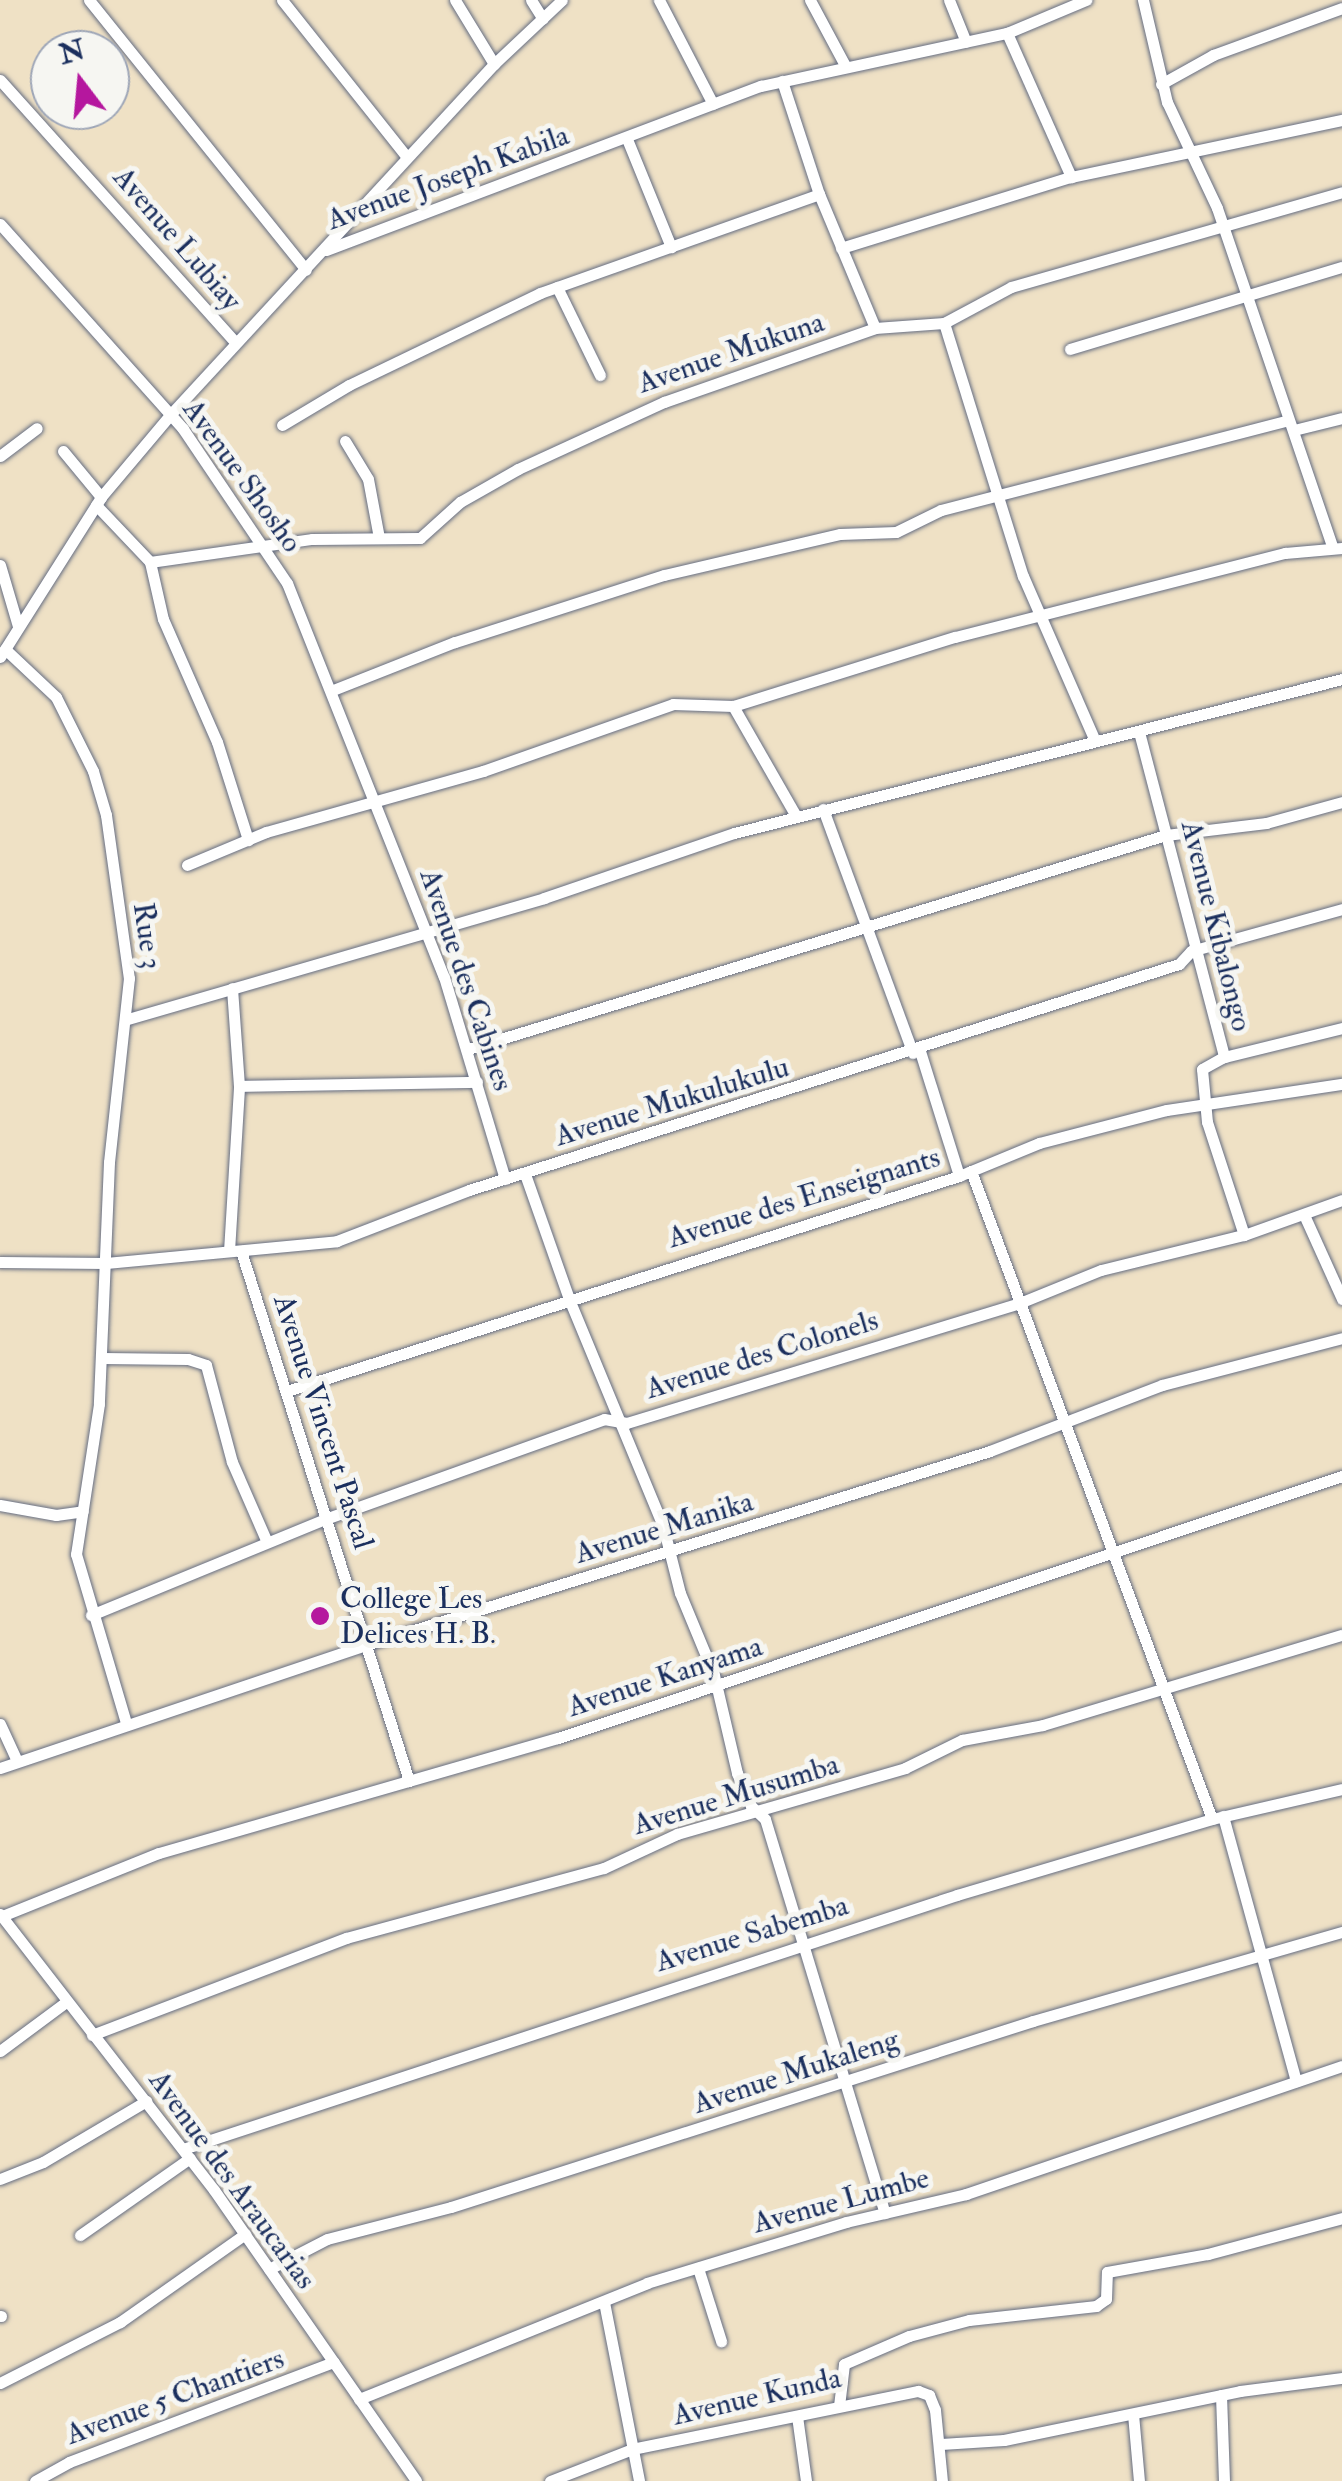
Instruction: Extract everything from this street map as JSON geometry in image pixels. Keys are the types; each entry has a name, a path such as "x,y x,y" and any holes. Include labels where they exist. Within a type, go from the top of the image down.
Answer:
{"street":[{"path":"89,0 306,270"},
{"path":"282,0 408,157"},
{"path":"456,0 494,64"},
{"path":"531,0 542,19"},
{"path":"322,252 494,64 562,0"},
{"path":"659,0 713,104"},
{"path":"810,0 846,67"},
{"path":"948,0 966,42"},
{"name":"Avenue Joseph Kabila","path":"3,653 98,501 235,342 322,252 782,80 1006,33 1086,0"},
{"path":"187,864 372,800 527,757 673,704 733,706 877,659 1337,547 1289,426 1223,226 1194,151 1161,84 1143,0"},
{"path":"1161,84 1214,55 1342,8"},
{"path":"1006,33 1071,177"},
{"name":"Avenue Lubiay","path":"0,80 235,342"},
{"path":"782,80 818,194 874,328"},
{"path":"841,248 1071,177 1342,120"},
{"path":"627,139 671,248"},
{"name":"Avenue Mukuna","path":"150,562 260,545 379,538 409,541 432,534 460,502 585,434 874,328 944,323 1011,287 1342,192"},
{"path":"282,425 419,350 557,286 818,194"},
{"name":"Avenue Shosho","path":"0,224 170,415 287,583 333,690 372,800"},
{"path":"1070,349 1342,267"},
{"path":"557,286 600,375"},
{"path":"944,323 1040,618 1095,741"},
{"path":"333,690 638,582 840,534 896,532 932,513 997,494 1289,426 1342,418"},
{"path":"0,456 36,428"},
{"path":"345,441 368,478 379,538"},
{"path":"63,452 150,562 163,619 217,742 248,840"},
{"path":"0,565 18,626"},
{"name":"Rue 3","path":"3,653 56,697 93,770 110,838 128,1020 110,1148 102,1358 76,1563 126,1724"},
{"path":"128,1020 796,816 1342,679"},
{"path":"733,706 796,816"},
{"name":"Avenue Kibalongo","path":"1138,732 1191,951 1224,1057 1202,1069 1205,1106 1244,1235"},
{"name":"Avenue des Cabines","path":"372,800 468,1048 505,1179"},
{"path":"468,1048 1166,835 1266,824 1342,802"},
{"path":"823,809 965,1174 1022,1302 1217,1818 1296,2080"},
{"name":"Avenue Mukulukulu","path":"0,1262 106,1263 337,1240 505,1179 1179,964 1191,951 1342,910"},
{"path":"232,988 239,1086 235,1251"},
{"path":"1224,1057 1342,1028"},
{"path":"239,1086 477,1082"},
{"name":"Avenue des Enseignants","path":"287,1390 965,1174 1039,1143 1205,1106 1342,1084"},
{"path":"525,1174 568,1299 670,1552 716,1682 737,1772 756,1810 765,1818 849,2083 885,2212"},
{"name":"Avenue des Colonels","path":"91,1615 328,1518 604,1419 620,1423 1022,1302 1101,1270 1244,1235 1342,1200"},
{"path":"1305,1216 1342,1299"},
{"name":"Avenue Vincent Pascal","path":"235,1251 287,1390 409,1781"},
{"name":"Avenue Manika","path":"0,1768 369,1644 670,1552 1066,1422 1177,1380 1342,1338"},
{"path":"102,1358 188,1359 206,1365 232,1462 266,1542"},
{"name":"Avenue Kanyama","path":"1,1915 159,1853 568,1735 716,1682 1116,1556 1342,1476"},
{"path":"0,1506 56,1515 83,1511"},
{"name":"Avenue Musumba","path":"92,2035 346,1938 604,1868 677,1834 905,1768 962,1740 1043,1724 1342,1635"},
{"path":"0,1724 17,1761"},
{"name":"Avenue Sabemba","path":"80,2235 187,2154 804,1946 1217,1818 1342,1789"},
{"name":"Avenue des Araucarias","path":"1,1915 187,2154 416,2481"},
{"name":"Avenue Mukaleng","path":"269,2269 327,2239 849,2083 1033,2021 1342,1932"},
{"path":"0,2050 66,2002"},
{"name":"Avenue Lumbe","path":"359,2399 698,2268 885,2212 966,2194 1342,2066"},
{"path":"0,2179 43,2162 146,2101"},
{"path":"838,2406 851,2357 969,2320 1096,2306 1106,2300 1107,2272 1208,2254 1342,2218"},
{"path":"0,2383 120,2322 245,2234"},
{"path":"698,2268 722,2342"},
{"path":"604,2302 639,2481"},
{"name":"Avenue 5 Chantiers","path":"36,2481 69,2462 334,2362"},
{"path":"942,2481 941,2444 989,2442 1221,2395 1342,2378"},
{"name":"Avenue Kunda","path":"550,2481 632,2449 924,2392 933,2402 941,2444"},
{"path":"1221,2395 1224,2481"},
{"path":"1133,2414 1138,2481"},
{"path":"797,2416 806,2481"}],"place":[{"name":"College Les Delices H. B.","path":"320,1616"}]}
